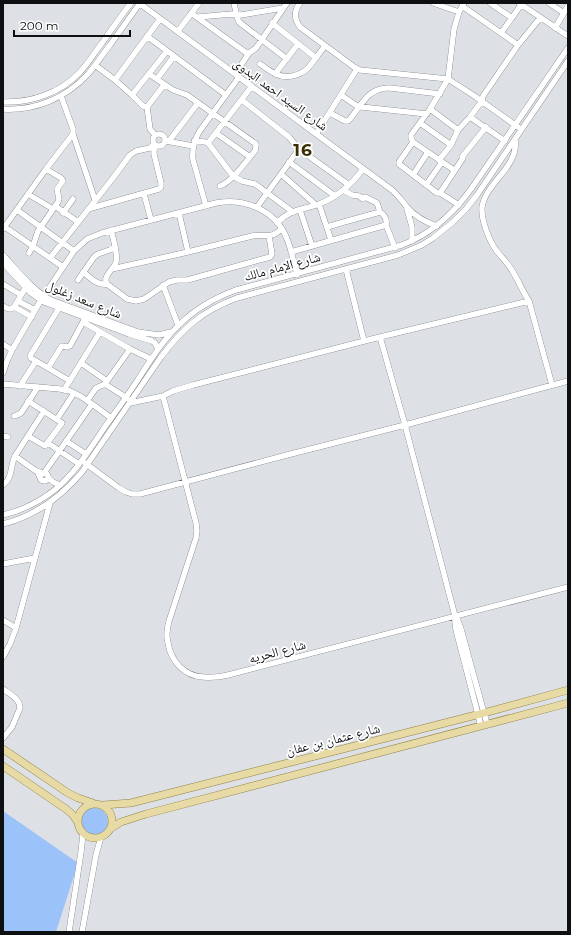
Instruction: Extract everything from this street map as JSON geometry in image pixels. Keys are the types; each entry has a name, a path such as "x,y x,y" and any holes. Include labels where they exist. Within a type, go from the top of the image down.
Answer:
{"main road":[{"name":"شارع عثمان بن عفان","path":"103,805 131,803 481,714 568,690"},
{"name":"شارع عثمان بن عفان","path":"110,829 121,822 146,814 568,703"},
{"path":"3,749 68,793 78,798 103,805 107,808 112,818 110,829 101,837 88,837 83,834 72,814 3,766"},
{"path":"77,821 80,811 88,804 94,803"}],"street":[{"path":"3,102 22,101 38,97 54,91 71,80 84,67 131,3"},
{"path":"3,109 19,109 48,102 61,96 80,82 95,65 140,3"},
{"name":"شارع السيد احمد البدوى","path":"140,3 392,190 417,217 437,226"},
{"path":"178,31 199,3"},
{"path":"234,3 239,22 287,59"},
{"path":"206,206 193,160 194,144 198,132 226,95 250,51 256,48 287,3"},
{"path":"300,3 295,15 300,26 350,65 357,69 448,80 482,101 522,130"},
{"path":"434,3 459,12"},
{"path":"490,3 512,18"},
{"path":"549,3 564,13"},
{"path":"454,170 413,142 411,140 411,136 448,80 454,29 463,4 518,45"},
{"path":"501,33 520,4 568,36"},
{"path":"555,28 568,6"},
{"path":"198,18 232,14 242,15 283,8"},
{"path":"191,13 248,54"},
{"path":"426,186 458,130 482,101 483,96 518,45 540,18"},
{"path":"115,80 160,19"},
{"path":"272,23 316,58"},
{"path":"147,36 226,95"},
{"path":"276,74 298,44"},
{"path":"260,64 276,74 289,76 299,74 308,68 325,46"},
{"name":"شارع الإمام مالك","path":"3,515 27,507 52,491 69,476 115,412 127,398 158,349 171,332 201,307 236,290 395,248 426,234 437,226 459,205 471,189 568,48"},
{"path":"132,95 167,51"},
{"path":"157,79 174,56"},
{"name":"شارع الإمام مالك","path":"3,524 42,508 71,485 87,465 174,341 188,326 211,310 228,302 299,281 398,255 427,242 443,231 460,216 472,202 568,61"},
{"path":"95,65 115,80 143,106 147,107"},
{"path":"316,134 357,69"},
{"path":"149,74 164,85 187,96 256,144 256,149 228,183 220,186"},
{"path":"155,135 150,129 147,107 164,85"},
{"path":"208,143 252,86"},
{"path":"330,113 347,122 371,93 382,89 390,88 440,94"},
{"path":"341,95 359,107 428,111 458,130"},
{"path":"61,96 95,200"},
{"path":"242,100 289,137 299,149 349,185"},
{"path":"50,258 130,154 155,145 162,145 198,104"},
{"path":"470,117 505,141"},
{"path":"420,124 450,145"},
{"path":"440,193 463,158 462,157 486,127"},
{"path":"216,133 250,157"},
{"path":"63,267 4,228 46,168 73,134"},
{"path":"155,135 162,135 167,141 194,144 204,142 208,143 233,176 242,181 255,184 293,212"},
{"path":"88,209 144,194 160,188 161,182 154,154 155,145 153,140 155,135"},
{"path":"514,140 515,150 512,158 486,196 482,207 482,213 487,233 493,246 510,266 529,301 552,385"},
{"path":"413,142 399,164 426,186 459,205"},
{"path":"257,208 299,149"},
{"path":"413,175 428,152"},
{"path":"289,162 335,196"},
{"path":"29,253 41,227 59,199 58,189 63,180 46,168"},
{"path":"277,223 282,218 293,212 318,204 335,196 349,185 363,169"},
{"path":"281,174 318,204 331,240"},
{"path":"343,190 363,199 366,197 377,203 380,212 384,215 386,225 395,248"},
{"path":"28,194 78,222"},
{"path":"144,194 150,220"},
{"path":"63,213 73,200"},
{"path":"3,373 12,350 35,310 74,251 87,240 102,232 216,203 231,201 245,203 268,214 282,229 288,240 299,281"},
{"name":"شارع السيد احمد البدوى","path":"407,207 411,220 412,241"},
{"path":"17,210 74,251"},
{"path":"300,210 312,246"},
{"path":"327,227 380,212"},
{"path":"178,213 188,252"},
{"path":"291,252 386,225"},
{"path":"112,269 252,236 274,235 282,229"},
{"path":"107,284 105,278 116,262 111,230"},
{"path":"83,272 97,283 107,284 127,298 136,301 144,299 163,285 172,281 191,279 270,257 272,254 269,236"},
{"path":"78,280 96,255 115,248"},
{"name":"شارع سعد زغلول","path":"3,255 48,304 84,320 152,341 158,349"},
{"name":"شارع سعد زغلول","path":"3,263 26,287 43,298 138,332 159,335 171,332"},
{"path":"346,269 364,340"},
{"path":"163,285 178,325"},
{"path":"4,287 35,310"},
{"path":"14,308 26,287"},
{"path":"130,403 163,396 193,385 364,340 529,301"},
{"path":"3,306 11,310 14,308 32,317"},
{"path":"59,308 30,354 30,357 70,381"},
{"path":"48,368 61,347 70,346 84,320 100,332 151,360"},
{"path":"64,390 100,332"},
{"path":"380,336 455,616 461,629 484,725"},
{"path":"3,344 12,350"},
{"path":"44,476 89,403 96,388 106,383 130,349"},
{"path":"20,386 36,361"},
{"path":"81,363 127,398"},
{"path":"48,444 87,465 126,492 140,494 568,381"},
{"path":"3,384 64,390 74,393 111,418"},
{"path":"14,416 21,413 38,387"},
{"path":"57,419 74,393"},
{"name":"شارع الحريه","path":"163,396 196,523 196,538 169,621 167,632 167,642 170,652 181,668 189,673 202,677 228,675 568,587"},
{"path":"28,401 62,423 46,446 28,436"},
{"path":"3,485 9,480 15,456 44,411"},
{"path":"115,412 116,415 120,417 122,416"},
{"path":"104,429 109,429 110,432"},
{"path":"66,441 86,454"},
{"path":"15,456 36,471 60,485"},
{"path":"44,476 52,491"},
{"path":"3,657 16,628 50,502"},
{"path":"3,564 36,558"},
{"path":"3,620 16,628"},
{"path":"3,689 17,700 20,705 12,728 3,738"},
{"path":"69,932 83,834"},
{"path":"82,932 96,855 101,837"}],"shaded area":[{"path":"94,808 104,812 108,822 104,832 94,836 84,832 80,822 84,812"},
{"path":"3,811 78,863 56,932 3,932"}],"district":[{"name":"16","path":"303,150"}]}
